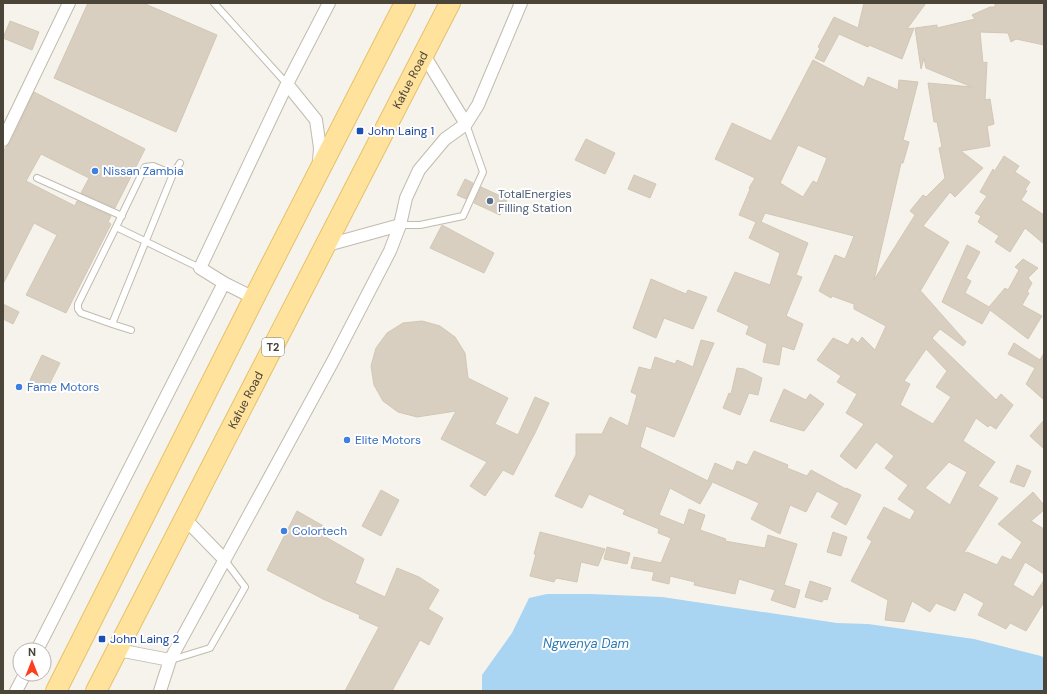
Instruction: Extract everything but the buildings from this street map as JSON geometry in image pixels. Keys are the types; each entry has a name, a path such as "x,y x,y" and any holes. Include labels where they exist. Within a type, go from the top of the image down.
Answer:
{"main road":[{"path":"56,691 254,298 405,3"},
{"name":"Kafue Road","path":"96,691 450,3"}],"street":[{"path":"3,140 8,121 69,3"},
{"path":"254,298 224,284 200,268 287,84 329,3"},
{"path":"160,691 170,660 333,361 390,251 400,225 406,198 419,170 445,139 466,124 478,105 522,3"},
{"path":"424,55 466,124"},
{"path":"287,84 316,120 320,148 319,173"},
{"path":"324,246 400,225"},
{"path":"41,642 224,284"},
{"path":"185,519 224,559"},
{"path":"118,650 170,660"},
{"path":"16,691 21,682"}],"lane":[{"path":"214,3 287,84"},
{"path":"400,225 420,225 464,216 483,172 466,124"},
{"path":"112,324 173,174 180,163"},
{"path":"131,330 81,313 78,309 78,304 145,167 153,166 173,174"},
{"path":"38,178 122,216"},
{"path":"116,227 200,268"},
{"path":"170,660 210,648 245,588 224,559"}],"water":[{"name":"Ngwenya Dam","path":"547,594 662,597 837,623 868,624 974,639 1044,658 1044,691 482,691 482,675 512,633 529,598"}],"place":[{"name":"John Laing 1","path":"360,131"},
{"name":"Nissan Zambia","path":"95,171"},
{"name":"TotalEnergies Filling Station","path":"490,201"},
{"name":"Fame Motors","path":"19,387"},
{"name":"Elite Motors","path":"347,440"},
{"name":"Colortech","path":"284,531"},
{"name":"John Laing 2","path":"102,639"}]}
